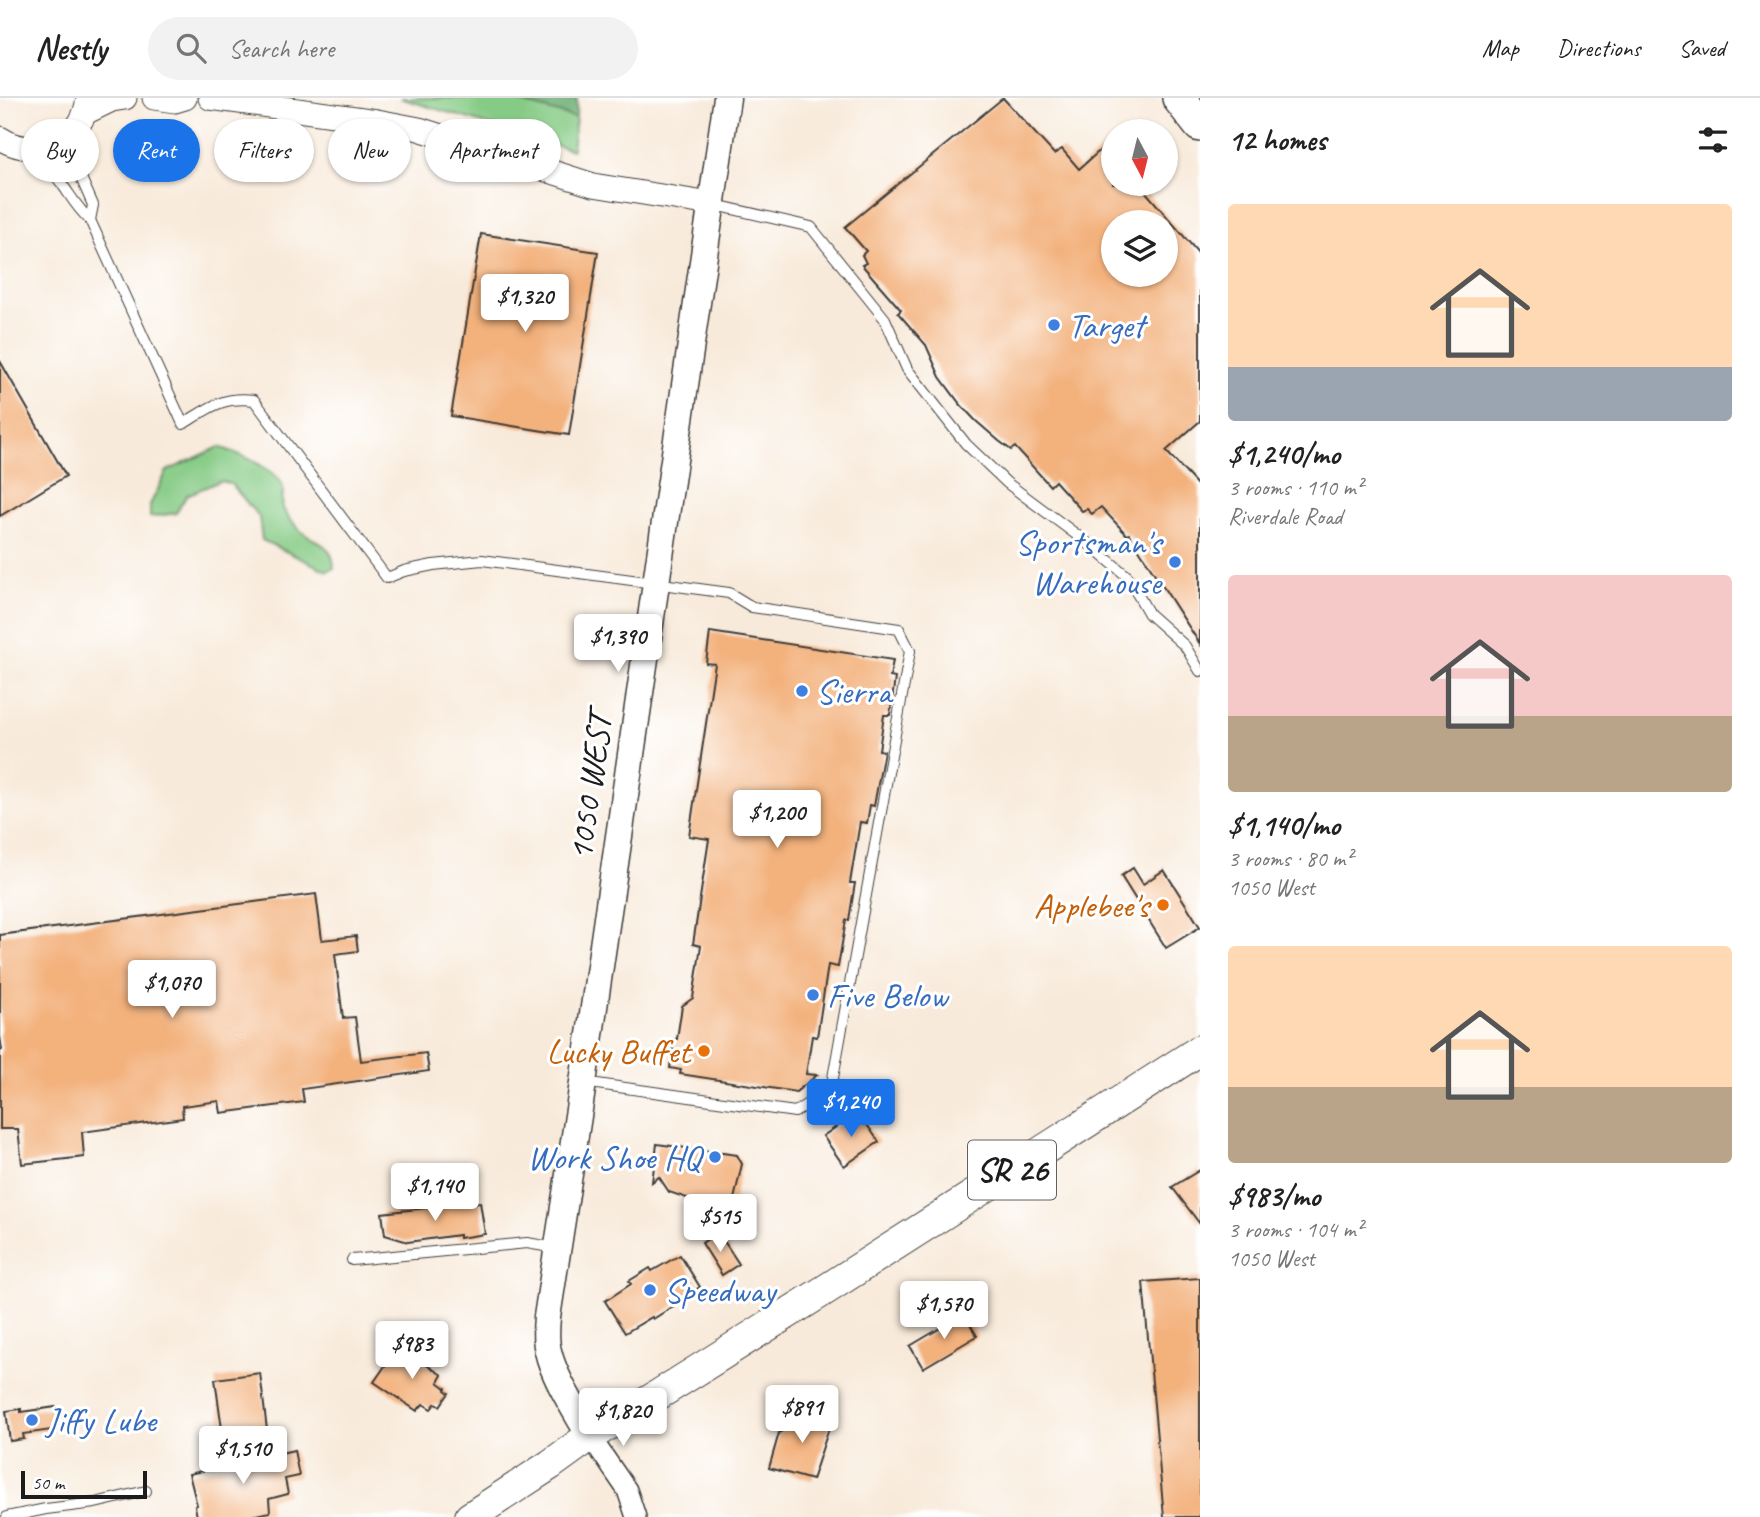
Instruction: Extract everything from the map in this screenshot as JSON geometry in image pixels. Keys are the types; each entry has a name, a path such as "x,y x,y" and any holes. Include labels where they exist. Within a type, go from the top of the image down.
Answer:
{"highway":[{"path":"1180,98 1200,125"}],"main road":[{"name":"1050 WEST","path":"590,1436 552,1364 546,1334 547,1317 727,98"},
{"name":"SR 26","path":"470,1517 590,1436 825,1290 1200,1049"}],"street":[{"path":"83,113 112,100 125,98"},
{"path":"154,98 185,98"},
{"path":"209,98 377,121 419,130 593,185 711,204"},
{"path":"0,138 21,147"},
{"path":"590,1436 626,1490 636,1517"}],"lane":[{"path":"83,113 82,180 93,205 90,220"},
{"path":"61,182 77,207 90,220 183,424 224,401 254,400 387,578 404,571 433,565 482,560 729,593 752,607 899,629 910,651 831,1089 795,1112 583,1082"},
{"path":"711,204 811,227 885,319 907,369 966,444 1007,483 1127,576 1149,614 1185,646 1200,671"},
{"path":"352,1260 527,1243 557,1248"},
{"path":"7,1517 95,1503 146,1491"}],"green space":[{"path":"400,98 506,98 576,118 572,150 561,147 561,119 469,119"},
{"path":"506,98 577,98 576,118"},
{"path":"219,447 257,463 277,477 282,485 285,513 301,531 325,546 333,559 334,568 327,571 262,540 259,517 231,484 220,481 187,495 176,513 150,517 150,505 167,471"}],"building":[{"name":"Target","path":"1003,98 1054,154 1062,149 1079,169 1101,149 1101,196 1149,196 1161,210 1101,210 1101,287 1178,287 1178,229 1200,255 1200,421 1166,451 1200,488 1200,644 1129,534 1127,535 1101,507 1092,514 1087,509 1082,511 1055,481 1050,486 1015,447 1011,450 999,441 960,404 940,377 926,345 898,313 901,310 862,265 866,263 862,255 866,251 845,227"},
{"path":"481,234 598,252 569,435 451,416"},
{"path":"0,361 66,476 0,516"},
{"path":"710,632 893,660 890,677 895,678 890,715 884,715 879,750 884,751 874,806 870,805 867,823 860,822 850,883 855,883 849,920 846,920 838,967 828,965 817,1037 812,1036 806,1074 817,1075 796,1092 680,1074 681,1070 670,1068 682,1006 693,998 701,946 693,944 709,839 689,836 715,664 706,663"},
{"name":"Applebee's","path":"1133,868 1143,884 1164,870 1200,927 1166,948 1121,876"},
{"path":"316,894 322,940 356,936 358,951 335,954 343,1018 355,1017 361,1061 426,1053 429,1071 302,1089 304,1102 221,1113 219,1101 182,1106 183,1118 82,1132 84,1157 22,1164 18,1129 0,1129 0,935"},
{"path":"858,1112 879,1142 844,1166 823,1136"},
{"path":"657,1144 737,1155 742,1164 731,1213 669,1192 659,1177 652,1182"},
{"path":"1200,1170 1200,1224 1172,1187"},
{"path":"480,1202 485,1234 408,1242 385,1235 382,1213"},
{"path":"718,1232 739,1264 722,1275 702,1243"},
{"path":"680,1255 700,1287 653,1319 652,1317 625,1333 605,1301 650,1268 652,1271"},
{"path":"1200,1278 1200,1517 1164,1517 1143,1282"},
{"path":"964,1314 977,1336 923,1368 910,1346"},
{"path":"398,1347 442,1375 438,1382 449,1393 440,1406 435,1404 431,1409 423,1404 417,1411 374,1382"},
{"path":"260,1373 267,1430 223,1436 215,1379"},
{"name":"Jiffy Lube","path":"56,1407 59,1429 23,1434 24,1439 10,1441 6,1411 21,1409 21,1412"},
{"path":"822,1408 835,1410 812,1480 769,1468 779,1433"},
{"path":"294,1450 299,1476 285,1479 288,1494 269,1499 270,1512 247,1517 197,1517 197,1505 189,1474"}],"place":[{"name":"Target","path":"1054,325"},
{"name":"Sportsman's Warehouse","path":"1175,562"},
{"name":"Sierra","path":"802,691"},
{"name":"Applebee's","path":"1163,905"},
{"name":"Five Below","path":"813,995"},
{"name":"Lucky Buffet","path":"704,1051"},
{"name":"Work Shoe HQ","path":"715,1157"},
{"name":"Speedway","path":"650,1290"},
{"name":"Jiffy Lube","path":"32,1420"}]}
